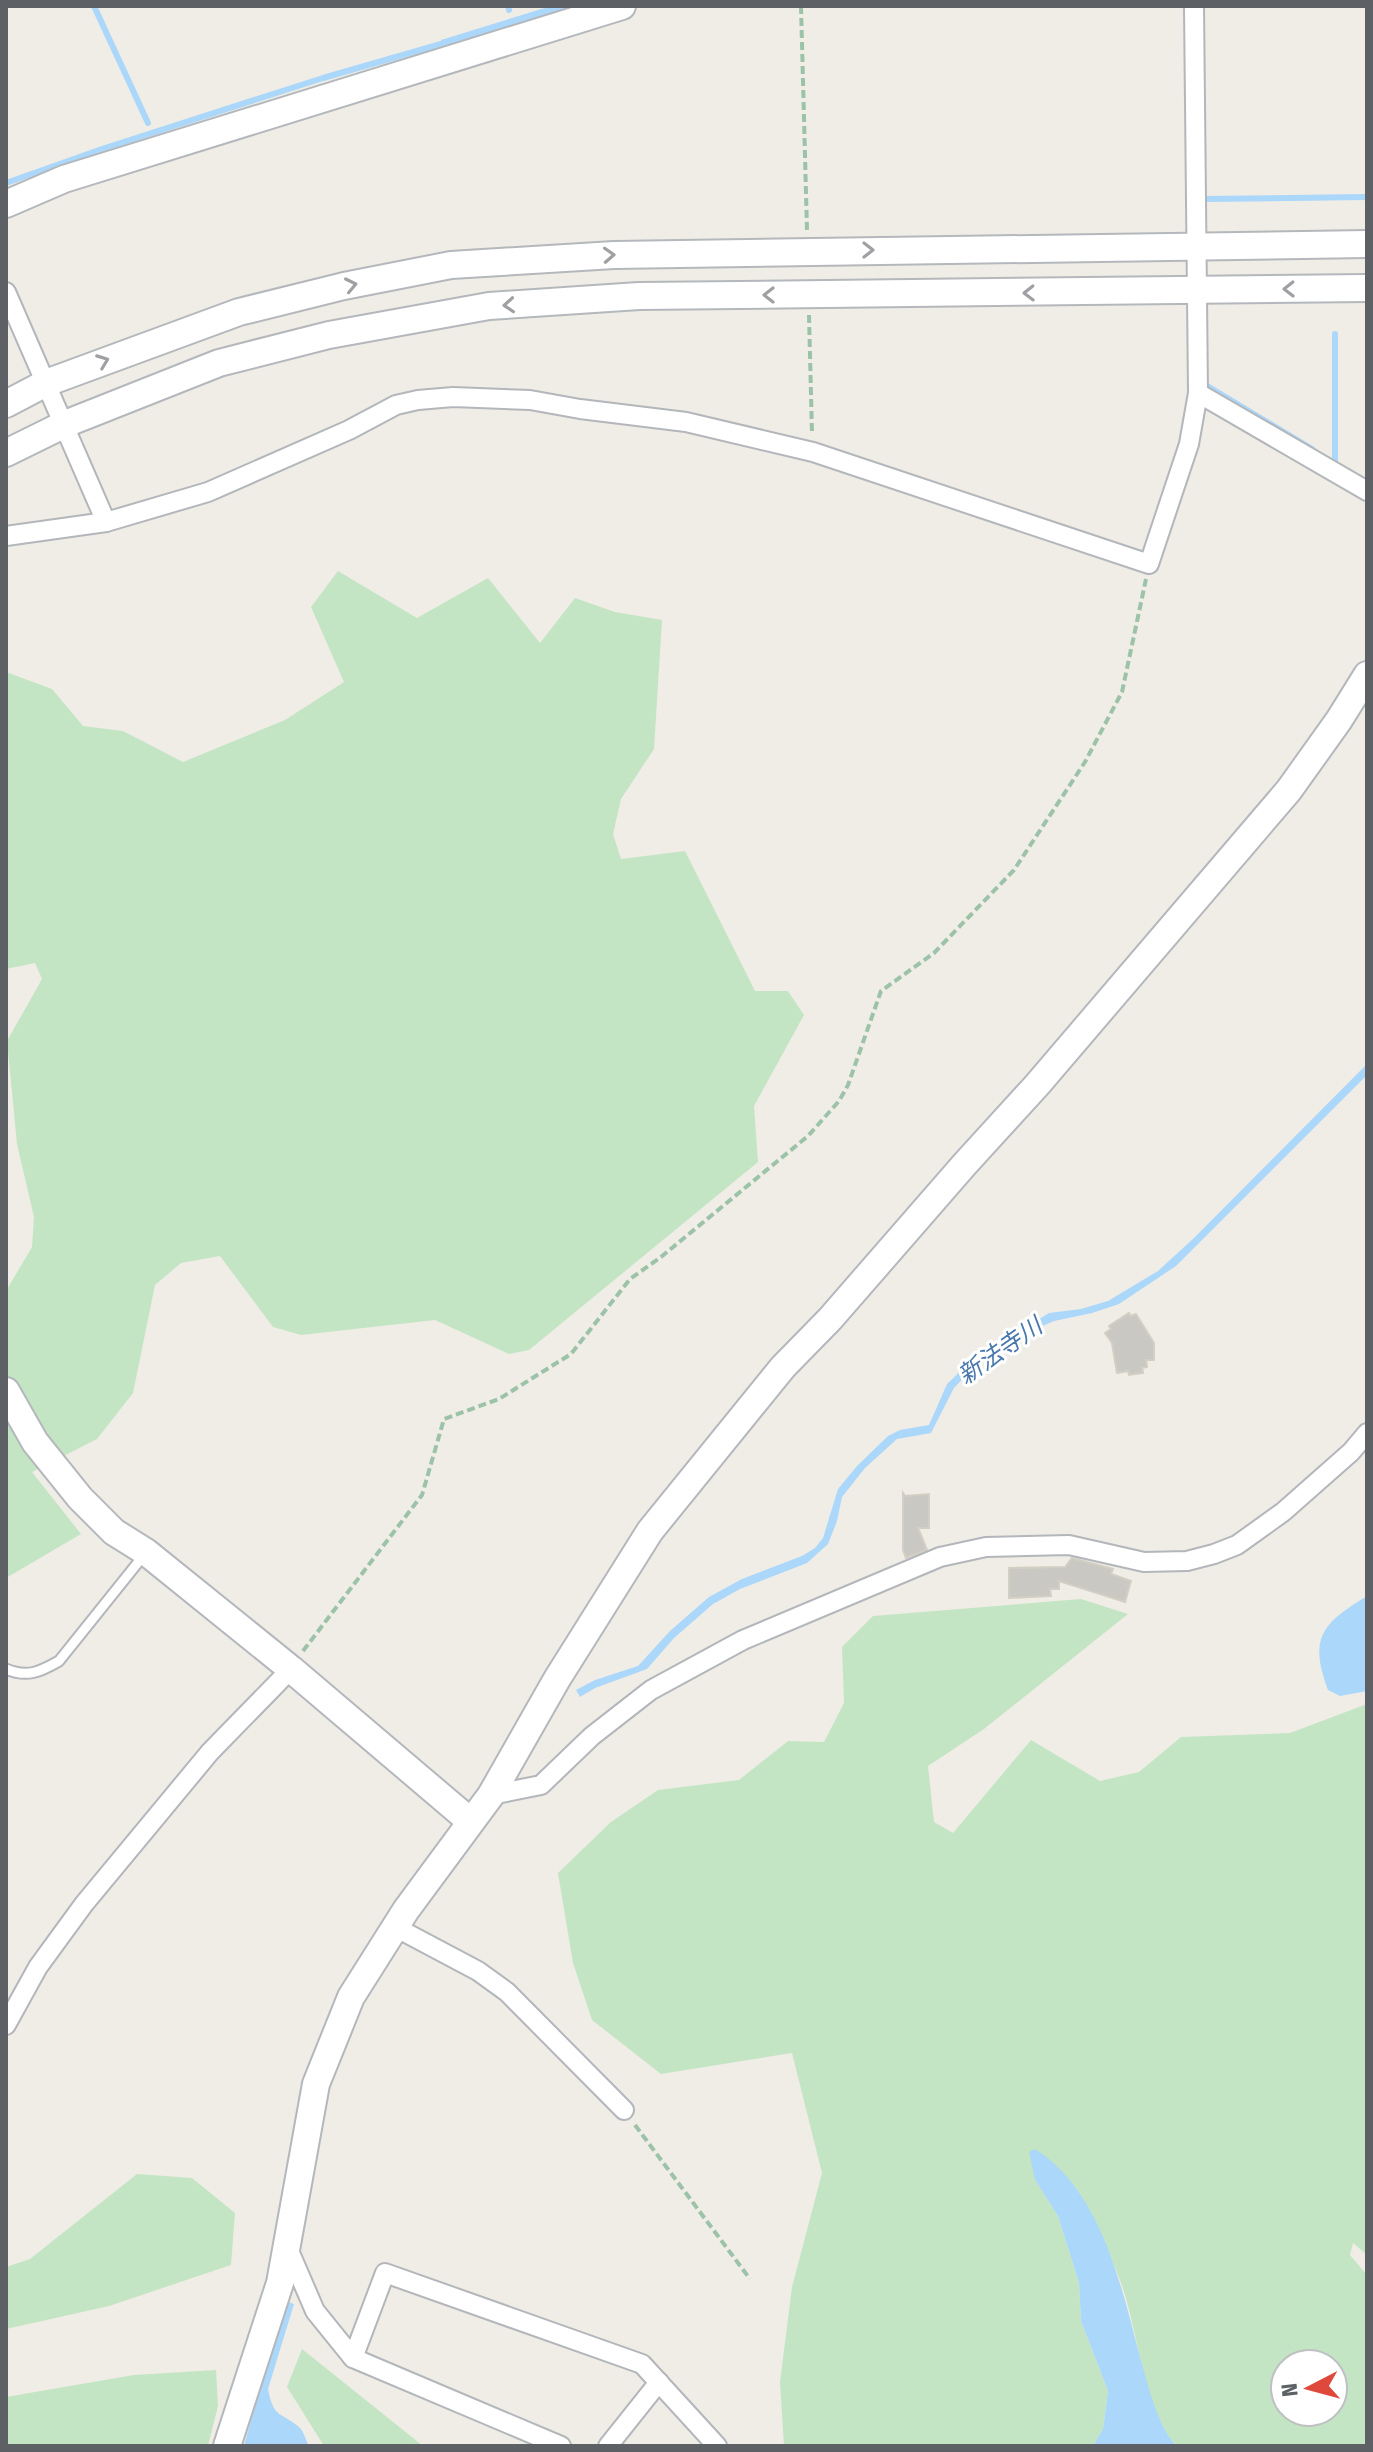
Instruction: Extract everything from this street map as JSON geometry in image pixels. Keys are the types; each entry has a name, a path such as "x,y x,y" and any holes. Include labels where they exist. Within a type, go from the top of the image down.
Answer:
{"street":[{"path":"6,204 64,179 622,6"},
{"path":"6,536 106,522 208,492 349,430 396,405 453,397 530,400 686,422 813,452 1149,564 1189,444 1198,393 1194,6"},
{"path":"6,404 46,383 239,312 344,286 451,265 629,254 1367,244"},
{"path":"6,453 65,424 219,363 329,335 489,306 639,296 1367,288"},
{"path":"6,292 106,522"},
{"path":"1198,393 1367,491"},
{"path":"227,2446 280,2283 316,2084 351,1997 395,1927 491,1795 557,1679 650,1531 783,1367 830,1319 1037,1085 1289,790 1367,675"},
{"path":"6,1391 35,1442 80,1498 114,1532 146,1552 291,1669 470,1821"},
{"path":"491,1795 541,1785 592,1736 651,1690 743,1640 940,1557 986,1547 1069,1545 1144,1562 1187,1561 1237,1545 1283,1512 1351,1452 1367,1433"},
{"path":"6,2025 38,1967 84,1904 210,1752 291,1669"},
{"path":"395,1927 478,1971 507,1992 624,2110"},
{"path":"287,2246 315,2311 353,2358 561,2446"},
{"path":"353,2358 385,2273 642,2364 717,2446"},
{"path":"608,2446 659,2382"}],"lane":[{"path":"6,1669 20,1675 43,1670 59,1661 146,1552"}],"path":[{"path":"291,1669 323,1622 422,1495 444,1419 499,1399 571,1354 630,1279 808,1136 839,1101 848,1085 881,991 934,953 1014,870 1085,762 1122,692 1149,564"},
{"path":"624,2110 750,2279"}],"green space":[{"path":"338,571 417,618 488,578 540,643 575,598 615,612 662,620 654,749 621,799 613,834 621,859 685,851 755,991 788,991 804,1015 754,1106 758,1162 529,1350 509,1354 435,1320 301,1335 273,1327 220,1256 181,1263 155,1285 133,1393 97,1439 32,1472 81,1534 6,1578 6,1291 32,1247 34,1217 17,1144 7,1041 42,979 35,963 6,969 6,672 52,689 83,726 123,731 183,762 285,720 344,682 311,607"},
{"path":"1081,1599 1128,1614 984,1729 928,1766 934,1822 953,1833 1031,1740 1100,1781 1139,1772 1181,1737 1290,1733 1367,1704 1367,2255 1353,2243 1350,2255 1367,2275 1367,2446 1176,2446 1156,2412 1125,2295 1090,2214 1076,2188 1035,2180 1058,2216 1079,2283 1081,2321 1108,2391 1103,2429 1093,2446 784,2446 780,2382 792,2287 822,2173 792,2053 661,2074 592,2020 573,1963 558,1873 611,1822 658,1790 739,1780 788,1741 824,1742 844,1703 842,1647 873,1616"},
{"path":"137,2174 192,2178 235,2213 231,2265 109,2306 6,2329 6,2267 30,2259"},
{"path":"302,2349 423,2446 324,2446 287,2387"},
{"path":"216,2370 218,2406 208,2446 6,2446 6,2397 134,2375"}],"water":[{"path":"551,6 582,6 444,48 441,40"},
{"name":"新法寺川","path":"1367,1064 1367,1075 1176,1266 1119,1304 1054,1321 972,1369 954,1388 931,1433 897,1439 865,1468 842,1497 828,1544 807,1563 740,1589 713,1604 674,1638 647,1669 595,1688 580,1697 576,1690 595,1680 638,1666 670,1631 709,1597 742,1579 815,1548 823,1538 838,1489 857,1466 888,1436 900,1430 929,1425 947,1384 972,1360 1049,1313 1081,1309 1108,1301 1158,1271"},
{"path":"1367,1596 1367,1691 1340,1696 1328,1690 1319,1657 1320,1644 1330,1624"},
{"path":"1035,2149 1058,2167 1093,2216 1117,2273 1154,2405 1176,2446 1093,2446 1103,2429 1108,2391 1081,2321 1079,2283 1058,2216 1035,2180 1029,2152"},
{"path":"283,2300 294,2304 268,2389 273,2406 279,2414 300,2428 309,2446 244,2446"}],"building":[{"path":"1129,1313 1131,1316 1136,1314 1154,1343 1154,1360 1146,1360 1147,1367 1142,1368 1143,1373 1129,1375 1128,1371 1117,1373 1112,1343 1105,1333 1111,1329 1109,1326"},
{"path":"903,1493 905,1496 929,1494 929,1528 918,1528 927,1550 906,1558 903,1550"},
{"path":"1072,1558 1113,1569 1111,1574 1131,1581 1125,1602 1059,1581 1059,1589 1050,1589 1051,1596 1009,1598 1009,1568 1065,1567"}],"waterway":[{"path":"94,6 148,123"},
{"path":"508,6 509,10"},
{"path":"6,183 323,78 448,42"},
{"path":"1205,199 1367,197"},
{"path":"1335,334 1335,463"},
{"path":"1209,387 1312,449"}]}
